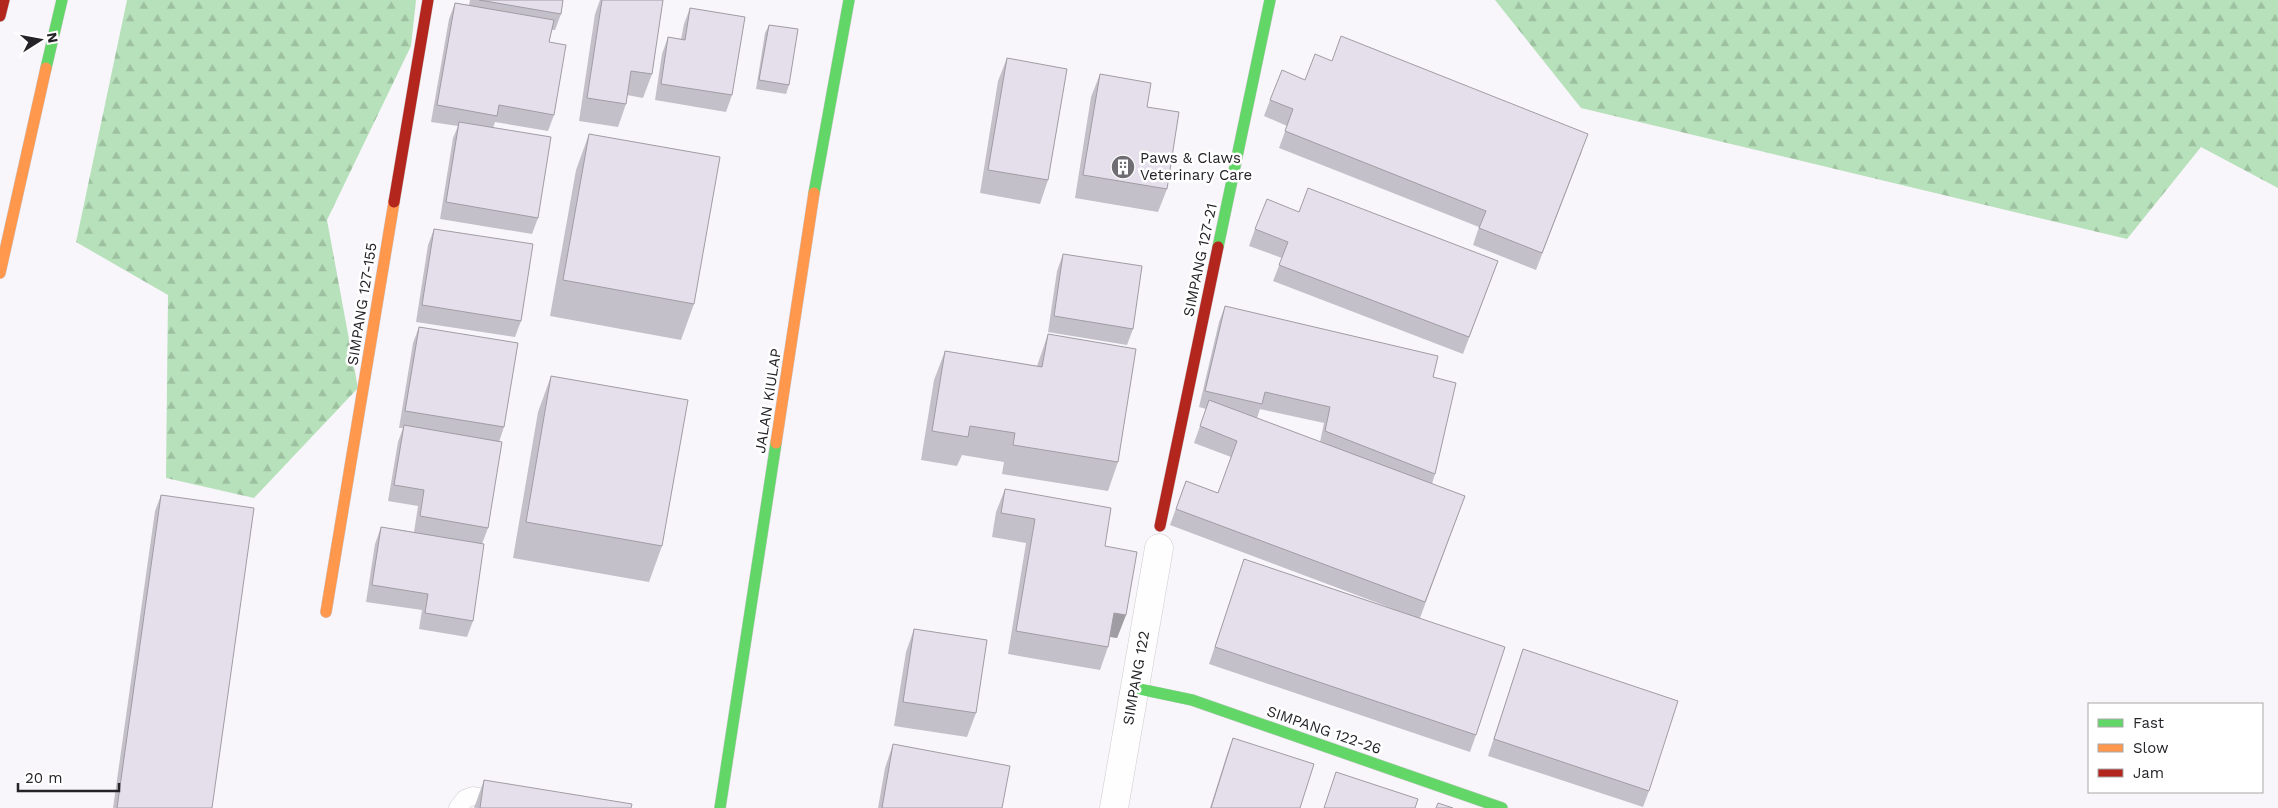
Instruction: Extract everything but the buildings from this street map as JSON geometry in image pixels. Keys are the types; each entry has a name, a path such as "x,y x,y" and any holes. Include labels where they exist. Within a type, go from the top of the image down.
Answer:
{"main road":[{"path":"0,16 4,0"},
{"path":"0,273 62,0"},
{"name":"SIMPANG 127-155","path":"326,612 428,0"},
{"name":"JALAN KIULAP","path":"720,808 814,191 849,0"},
{"name":"SIMPANG 127-21","path":"1160,537 1270,0"},
{"path":"47,65 72,8"},
{"name":"SIMPANG 122-26","path":"1135,688 1192,700 1502,808"}],"street":[{"name":"SIMPANG 122","path":"1114,808 1160,537"}],"lane":[{"path":"458,808 465,799 473,796 544,808"}],"green space":[{"path":"127,0 416,0 411,46 327,220 358,388 254,498 166,478 168,295 76,242"},
{"path":"1495,0 2278,0 2278,188 2201,147 2127,239 1581,108"}],"traffic: fast":[{"path":"46,68 62,0"},
{"path":"814,193 849,0"},
{"path":"1218,247 1270,0"},
{"path":"720,808 776,443"},
{"path":"1135,688 1192,700 1502,808"}],"traffic: slow":[{"path":"0,273 46,68"},
{"path":"776,443 814,193"},
{"path":"326,612 394,202"}],"traffic: jam":[{"path":"0,16 4,0"},
{"path":"394,202 428,0"},
{"path":"1160,526 1218,247"}],"place":[{"name":"Paws & Claws Veterinary Care","path":"1123,167"}]}
